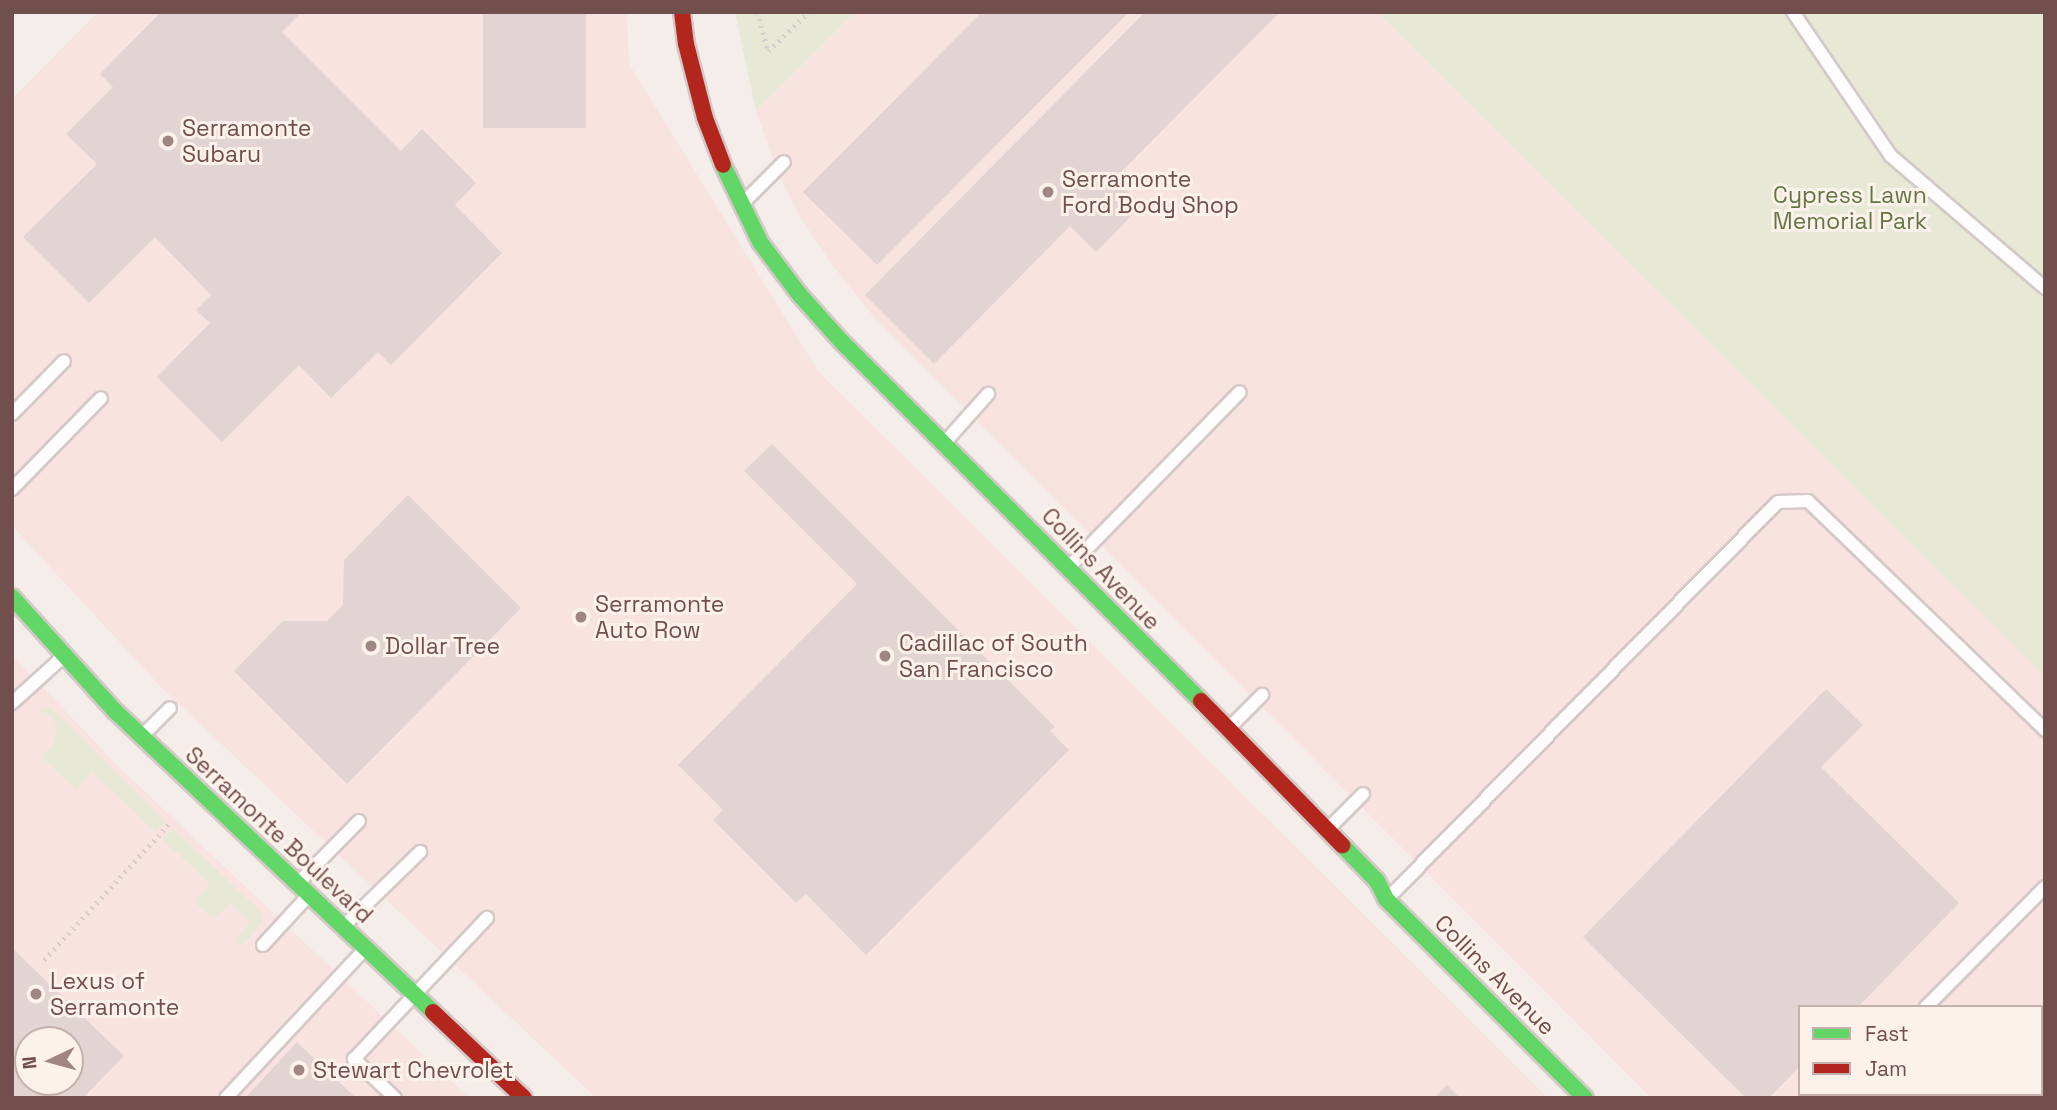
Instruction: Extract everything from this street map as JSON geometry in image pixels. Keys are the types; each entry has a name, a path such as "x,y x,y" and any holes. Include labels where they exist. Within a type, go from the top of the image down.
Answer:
{"street":[{"name":"Collins Avenue","path":"682,12 686,44 705,118 741,205 760,242 799,294 841,341 1069,567 1377,881 1387,899 1585,1098"},
{"name":"Serramonte Boulevard","path":"12,597 142,737 524,1098"}],"lane":[{"path":"1793,12 1891,156 2045,288"},
{"path":"741,205 784,162"},
{"path":"12,414 64,361"},
{"path":"1069,567 1240,392"},
{"path":"944,443 988,394"},
{"path":"12,489 101,398"},
{"path":"1387,899 1779,502 1808,501 2045,730"},
{"path":"12,703 65,655"},
{"path":"1226,730 1262,695"},
{"path":"142,737 170,708"},
{"path":"1326,831 1363,794"},
{"path":"263,945 303,889 359,821"},
{"path":"343,927 420,852"},
{"path":"1928,1005 2045,887"},
{"path":"395,1098 354,1059 487,918"},
{"path":"226,1098 366,948"}],"path":[{"path":"758,12 768,51 809,12"},
{"path":"44,960 171,822"}],"shaded area":[{"name":"Serramonte Auto Row","path":"98,12 627,12 629,64 818,371 1548,1098 596,1098 161,687 12,526 12,99"},
{"path":"856,12 1377,12 2045,677 2045,1098 1651,1098 873,316 833,266 800,217 778,173 756,111"},
{"path":"12,655 119,767 469,1098 12,1098"}],"green space":[{"path":"735,12 856,12 756,111"},
{"name":"Cypress Lawn Memorial Park","path":"1377,12 2045,12 2045,677"},
{"path":"41,707 51,708 165,822 156,832 92,772 76,790 41,757 53,745 57,730 53,717 39,710"},
{"path":"173,829 261,912 262,923 243,944 237,944 236,938 250,922 231,904 213,918 196,904 195,900 210,884 162,839"}],"building":[{"path":"161,12 302,12 282,32 401,151 422,129 476,183 455,205 502,253 391,365 378,352 331,398 299,365 222,442 157,377 210,323 196,310 211,295 155,237 89,303 23,237 97,164 66,134 113,87 100,74"},
{"path":"483,12 586,12 586,128 483,128"},
{"path":"982,12 1129,12 877,265 803,192"},
{"name":"Serramonte Ford Body Shop","path":"1145,12 1280,12 1115,178 1142,205 1096,252 1070,226 934,364 865,295"},
{"name":"Cadillac of South San Francisco","path":"772,444 1055,727 1050,731 1069,750 866,955 806,894 796,903 713,820 723,810 678,765 857,584 744,471"},
{"name":"Dollar Tree","path":"408,495 521,608 347,784 234,671 283,621 327,621 343,605 344,560"},
{"path":"1826,689 1863,725 1821,767 1959,903 1860,1005 1798,1005 1798,1068 1769,1098 1746,1098 1583,937"},
{"name":"Lexus of Serramonte","path":"12,948 124,1056 83,1098 12,1098"},
{"name":"Stewart Chevrolet","path":"297,1042 356,1098 245,1098"},
{"path":"1447,1085 1460,1098 1434,1098"}],"traffic: fast":[{"path":"723,165 760,242 799,294 841,341 1201,701"},
{"path":"12,597 115,711 433,1012"},
{"path":"1342,845 1377,881 1386,899 1585,1098"}],"traffic: jam":[{"path":"682,12 686,44 705,118 723,165"},
{"path":"1201,701 1342,845"},
{"path":"433,1012 524,1098"}],"place":[{"name":"Serramonte Subaru","path":"168,141"},
{"name":"Serramonte Ford Body Shop","path":"1048,192"},
{"name":"Serramonte Auto Row","path":"581,617"},
{"name":"Dollar Tree","path":"371,646"},
{"name":"Cadillac of South San Francisco","path":"885,656"},
{"name":"Lexus of Serramonte","path":"36,994"},
{"name":"Stewart Chevrolet","path":"299,1070"}]}
